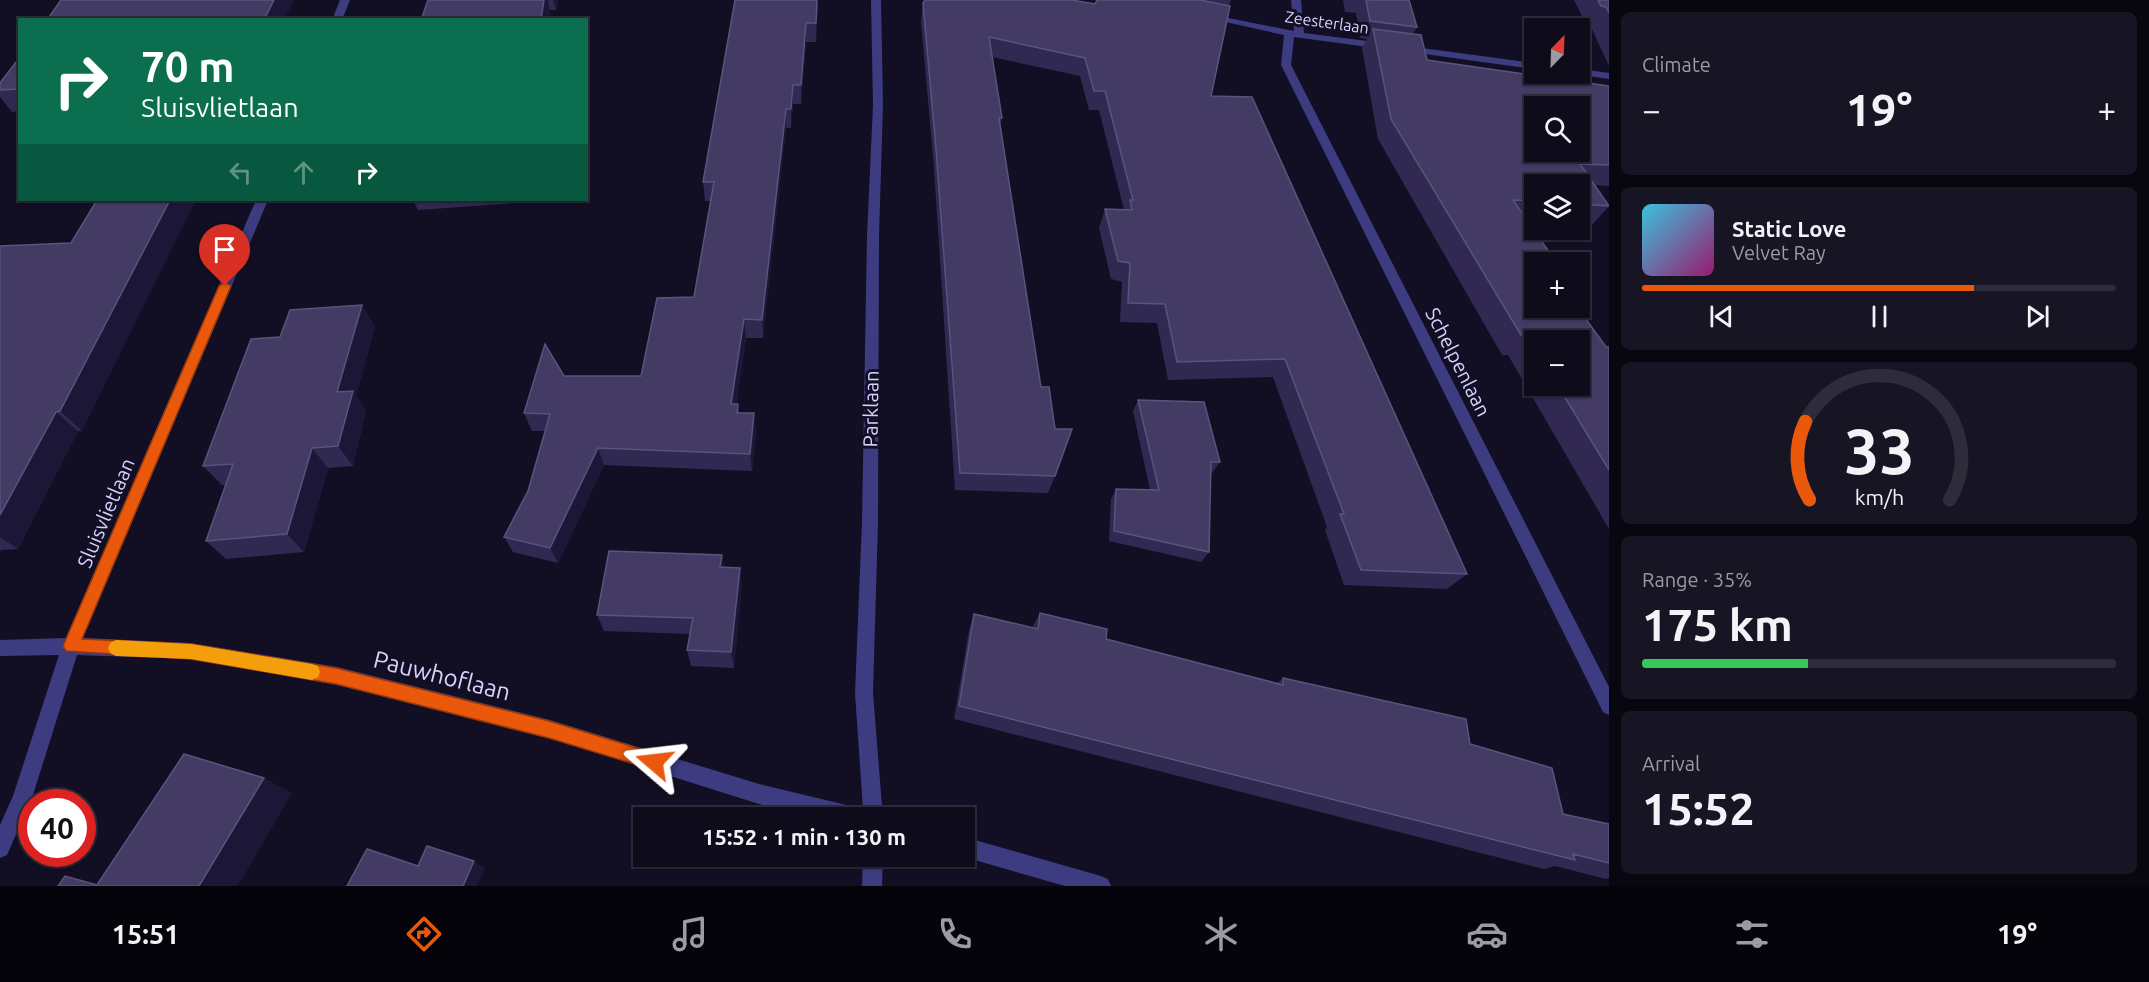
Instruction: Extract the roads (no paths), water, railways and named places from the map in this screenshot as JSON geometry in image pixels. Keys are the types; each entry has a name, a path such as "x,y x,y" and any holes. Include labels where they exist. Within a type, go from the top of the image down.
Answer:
{"street":[{"path":"338,18 345,0"},
{"name":"Parklaan","path":"872,807 864,693 870,522 873,236 878,105 876,0"},
{"name":"Schelpenlaan","path":"1296,0 1294,34 1286,65 1609,706"},
{"name":"Zeesterlaan","path":"1197,15 1294,34 1524,65"},
{"path":"1590,73 1609,76"},
{"name":"Sluisvlietlaan","path":"0,848 22,798 71,646 262,201"},
{"name":"Pauwhoflaan","path":"0,648 71,646 191,651 336,676 549,729 759,794 814,807"},
{"path":"975,850 1101,886"},
{"path":"872,886 873,867"}]}
